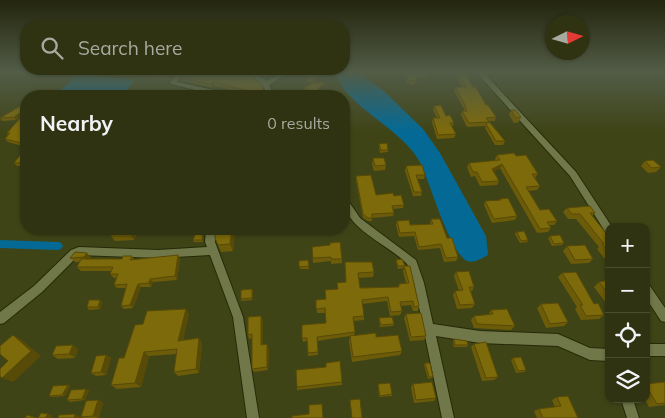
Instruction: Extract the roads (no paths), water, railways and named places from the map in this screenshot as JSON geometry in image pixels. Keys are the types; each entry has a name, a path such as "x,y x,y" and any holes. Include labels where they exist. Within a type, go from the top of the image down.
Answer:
{"street":[{"path":"497,92 567,167 605,224"},
{"path":"350,210 358,220 413,264 419,283 448,418"},
{"path":"211,235 210,242 213,251 227,290 236,308 252,418"},
{"path":"0,319 38,289 74,253 79,251 158,254 213,251"},
{"path":"650,295 665,317"},
{"path":"429,329 480,337 558,340 590,354 605,355"},
{"path":"650,350 665,350"},
{"path":"628,403 633,418"}],"water":[{"path":"350,92 385,92 423,129 440,153 486,236 488,255 472,262 467,261 461,255 447,232 421,164 413,151 351,96"}],"waterway":[{"path":"0,244 58,246"}]}
